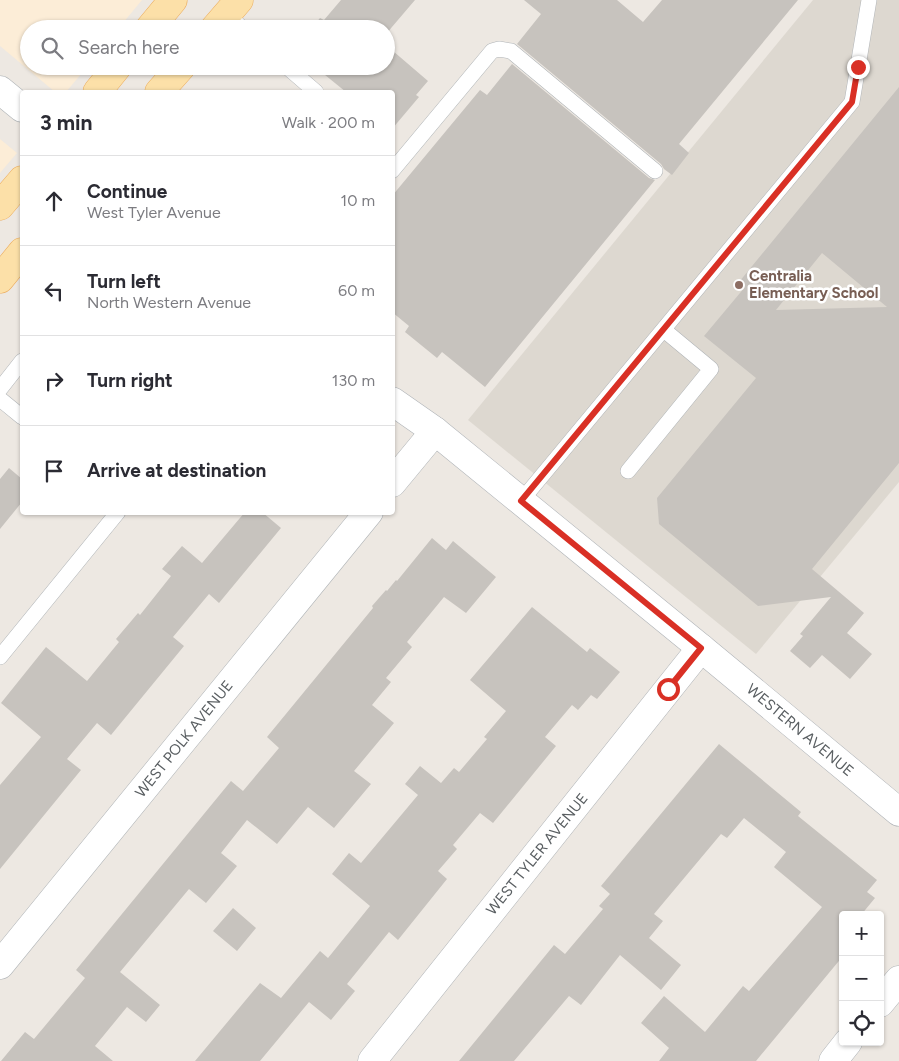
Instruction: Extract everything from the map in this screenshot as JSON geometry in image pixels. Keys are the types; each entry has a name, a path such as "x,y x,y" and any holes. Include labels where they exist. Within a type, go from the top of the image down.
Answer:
{"main road":[{"path":"156,20 173,0"},
{"path":"99,90 111,75"},
{"path":"161,90 174,75"},
{"path":"0,206 20,182"},
{"path":"0,279 20,254"}],"street":[{"path":"0,90 20,106"},
{"name":"WESTERN AVENUE","path":"395,403 435,431 899,812"},
{"path":"395,480 435,431"},
{"name":"WEST POLK AVENUE","path":"0,965 367,515"},
{"name":"WEST TYLER AVENUE","path":"372,1061 701,648"},
{"path":"882,1001 899,980"},
{"path":"833,1061 845,1046"}],"lane":[{"path":"521,501 852,102 869,0"},
{"path":"395,167 492,50 499,49 511,51 655,171"},
{"path":"296,75 314,90"},
{"path":"628,471 711,369 664,330"},
{"path":"0,389 20,364"},
{"path":"0,399 20,415"},
{"path":"0,656 116,515"}],"shaded area":[{"path":"0,0 142,0 125,20 20,20 20,63 0,46"},
{"name":"Centralia Elementary School","path":"813,0 899,0 899,482 756,654 468,420"},
{"path":"35,75 80,75 68,90 53,90"},
{"path":"0,139 17,153 0,173"}],"building":[{"path":"341,0 415,0 395,23 395,20 324,20"},
{"path":"524,0 617,0 643,22 662,0 798,0 679,144 689,153 672,175 517,44 541,14"},
{"path":"395,53 428,81 416,95 419,97 395,125 395,90 344,90 325,75 395,75"},
{"path":"512,64 649,178 655,180 485,387 442,352 437,358 405,332 409,326 395,314 395,192 480,90 487,95"},
{"path":"899,87 899,463 812,569 864,613 847,633 872,654 850,679 822,655 810,668 790,651 803,636 800,634 831,597 758,606 659,524 657,498 756,378 704,336 745,287 739,282","holes":["822,253 887,307 776,310"]},
{"path":"9,468 20,477 20,504 0,529 0,479"},
{"path":"242,515 266,515 281,528 219,603 209,594 173,637 184,646 111,735 97,723 67,759 81,770 0,869 0,785 41,737 1,703 46,647 87,681 119,642 116,639 138,613 140,615 171,576 162,569 182,546 202,563"},
{"path":"432,538 446,550 453,541 496,577 466,613 444,597 407,642 412,647 386,678 391,682 372,705 394,723 354,771 371,784 334,828 308,807 277,844 247,820 221,853 237,866 206,903 189,889 120,972 160,1005 146,1022 127,1007 95,1046 113,1061 1,1061 25,1032 34,1039 85,978 76,970 231,781 243,791 279,748 267,737 373,608 372,606 397,581"},
{"path":"532,607 587,652 590,648 620,672 597,699 591,695 578,710 572,705 545,737 556,746 493,823 480,813 453,845 457,849 438,871 447,879 398,940 389,932 347,984 355,991 331,1020 309,1002 260,1061 195,1061 260,983 281,998 320,951 328,958 370,906 332,874 349,853 361,863 418,795 405,784 420,766 441,783 454,768 459,772 487,739 484,737 506,711 470,680"},
{"path":"719,744 801,812 798,816 877,880 867,892 875,898 864,911 839,911 839,961 756,1061 659,1061 669,1048 641,1023 664,996 705,1032 743,986 749,991 822,907 774,867 786,852 744,818 727,838 721,834 654,914 663,921 649,938 681,965 661,990 620,955 581,1005 569,996 514,1061 459,1061 554,945 565,954 603,909 599,906 610,894 601,886"},
{"path":"233,908 256,928 237,951 213,931"}],"place":[{"name":"Centralia Elementary School","path":"739,285"}],"route":[{"path":"668,689 701,648 521,501 852,102 858,67"}]}
